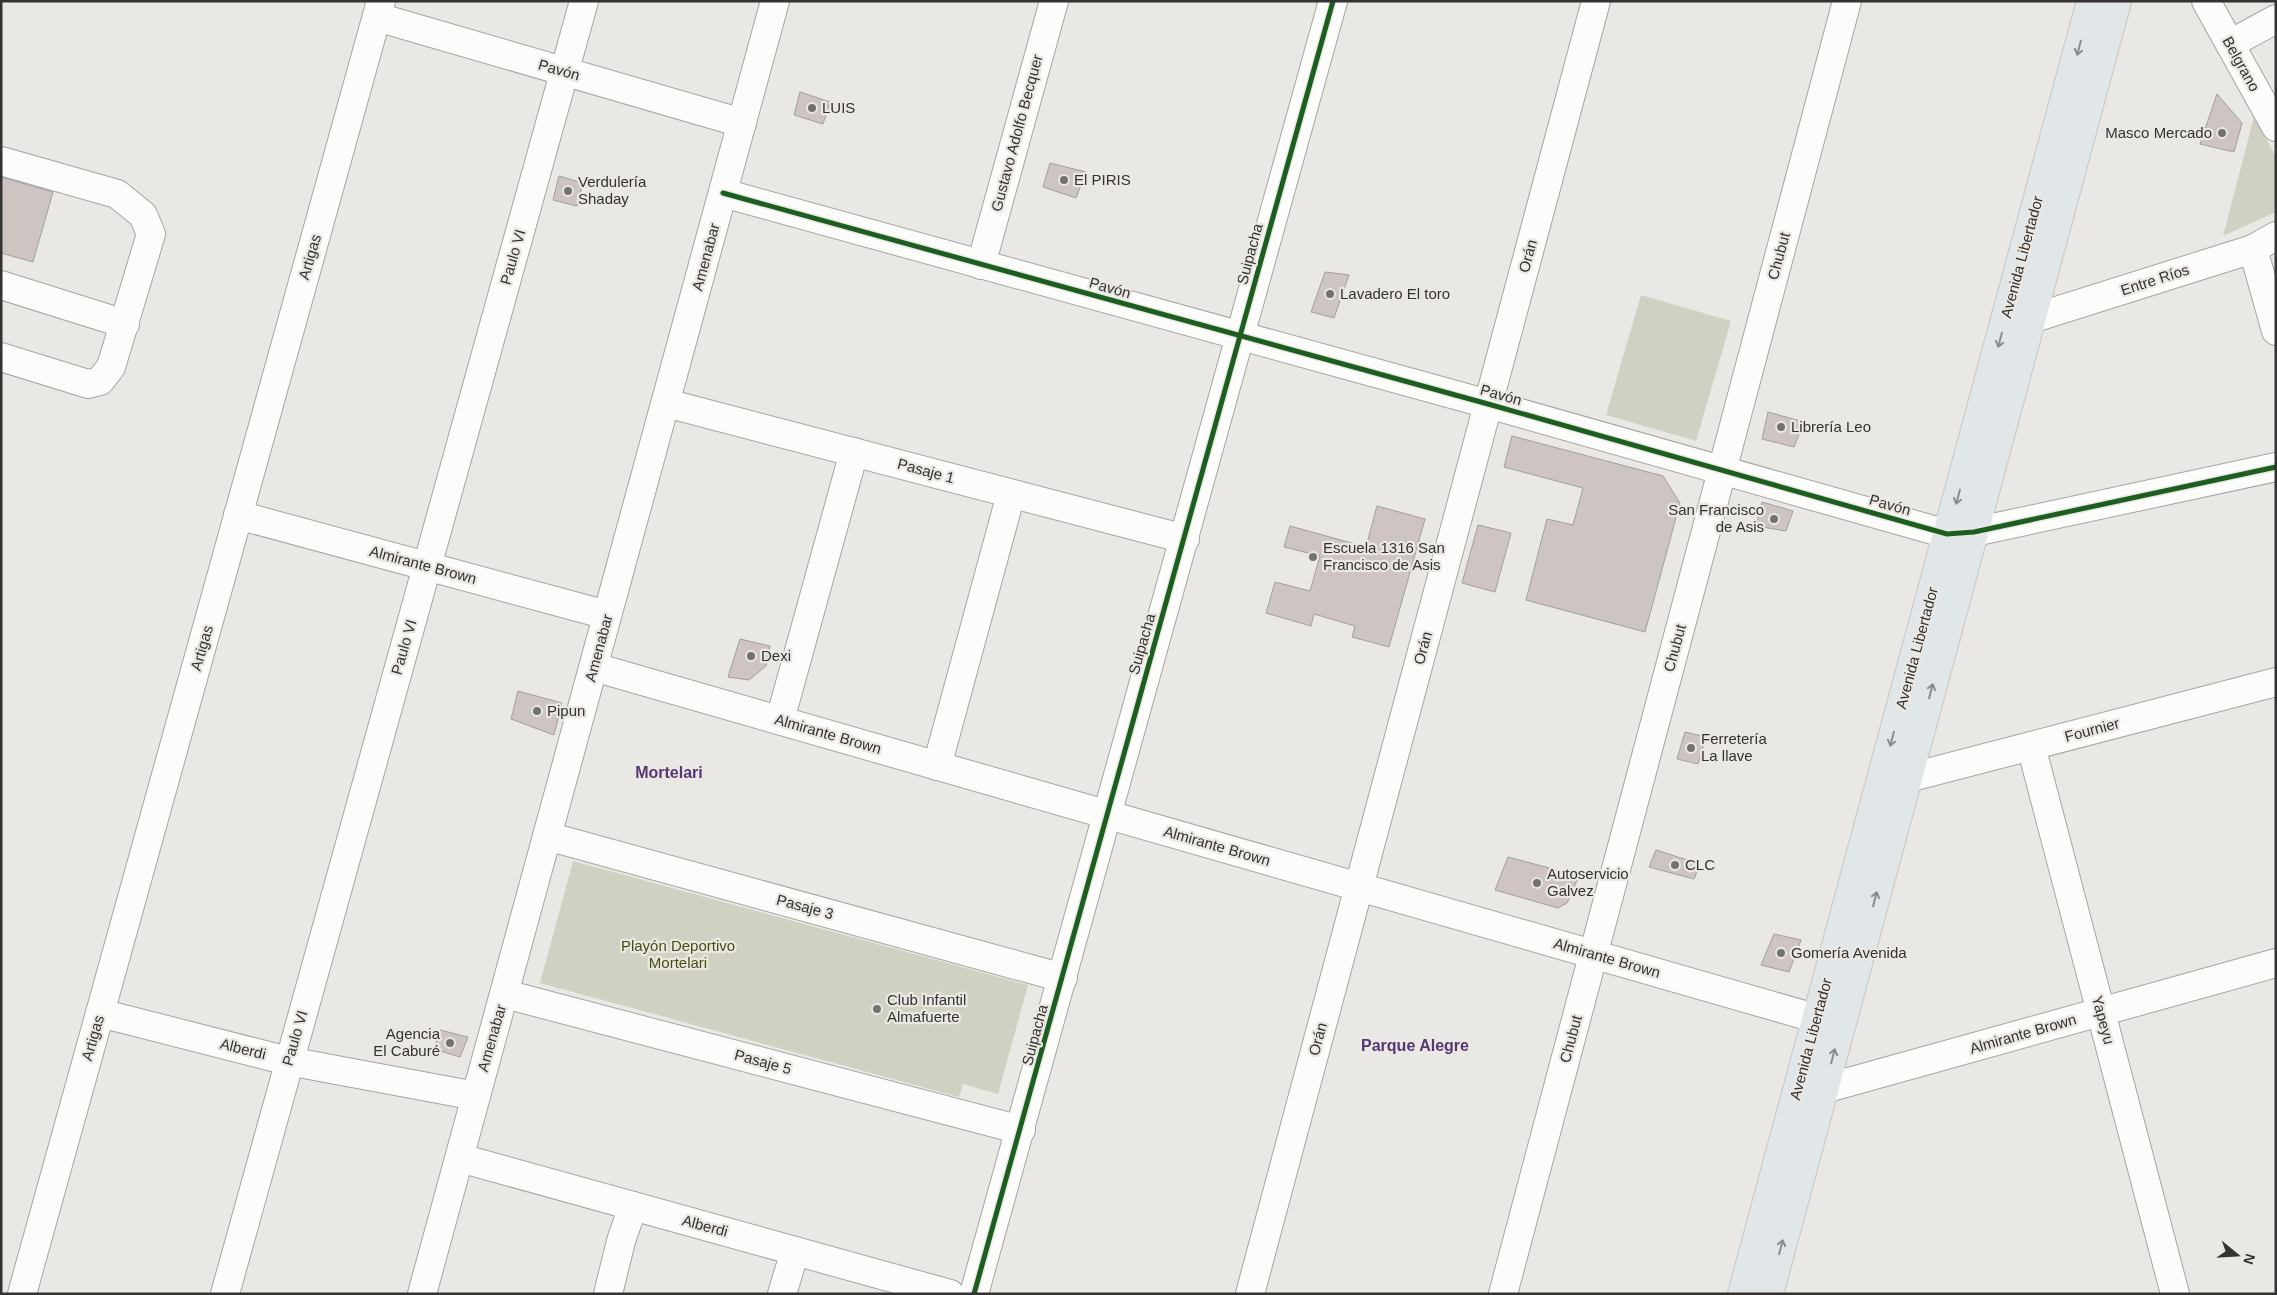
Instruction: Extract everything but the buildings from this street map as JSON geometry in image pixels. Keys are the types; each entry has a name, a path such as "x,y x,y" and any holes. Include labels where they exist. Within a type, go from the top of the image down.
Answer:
{"main road":[{"name":"Avenida Libertador","path":"1769,1294 1812,1086 1948,534 2091,1"},
{"name":"Avenida Libertador","path":"1829,1022 1908,778 2117,1"},
{"name":"Avenida Libertador","path":"1742,1294 1812,1086"}],"street":[{"name":"Paulo VI","path":"225,1294 288,1061 584,1"},
{"name":"Amenabar","path":"422,1294 775,1"},
{"name":"Gustavo Adolfo Becquer","path":"981,265 1054,1"},
{"name":"Suipacha","path":"974,1294 1333,1"},
{"name":"Orán","path":"1250,1294 1596,1"},
{"name":"Chubut","path":"1503,1294 1847,1"},
{"name":"Belgrano","path":"2206,1 2276,127"},
{"name":"Pavón","path":"379,9 564,72 742,123"},
{"name":"Artigas","path":"22,1294 379,9"},
{"path":"2230,44 2276,19"},
{"path":"1,161 118,194 143,215 151,234 125,324 110,367 100,381 88,384 1,357"},
{"name":"Pavón","path":"723,193 1488,404 1722,472 1948,534 1974,532 2276,467"},
{"name":"Entre Ríos","path":"2031,319 2264,243"},
{"path":"2264,243 2276,331"},
{"path":"1,285 125,324"},
{"name":"Pasaje 1","path":"666,403 1185,539"},
{"path":"780,720 854,452"},
{"path":"938,766 1011,494"},
{"name":"Almirante Brown","path":"238,515 607,615"},
{"name":"Almirante Brown","path":"594,667 1829,1022"},
{"name":"Fournier","path":"1908,778 2276,682"},
{"name":"Yapeyu","path":"2031,746 2175,1294"},
{"name":"Pasaje 3","path":"548,836 1063,978"},
{"name":"Almirante Brown","path":"1812,1086 2101,1012 2276,963"},
{"name":"Pasaje 5","path":"505,994 1021,1130"},
{"name":"Alberdi","path":"100,1013 288,1061 476,1096"},
{"name":"Alberdi","path":"460,1158 950,1294"},
{"path":"608,1294 621,1241 633,1206"},
{"path":"782,1294 795,1251"}],"green space":[{"path":"2254,117 2276,157 2276,212 2223,236"},
{"path":"1641,295 1731,321 1696,441 1606,415"},
{"name":"Playón Deportivo Mortelari","path":"573,861 1028,985 998,1094 963,1084 959,1097 540,983"}],"cycle path":[{"path":"974,1294 1333,1"},
{"path":"723,193 1488,404 1947,534 1974,532 2276,467"}],"place":[{"name":"LUIS","path":"812,108"},
{"name":"Masco Mercado","path":"2222,133"},
{"name":"El PIRIS","path":"1064,180"},
{"name":"Verdulería Shaday","path":"568,191"},
{"name":"Lavadero El toro","path":"1330,294"},
{"name":"Librería Leo","path":"1781,427"},
{"name":"San Francisco de Asis","path":"1774,519"},
{"name":"Escuela 1316 San Francisco de Asis","path":"1313,557"},
{"name":"Dexi","path":"751,656"},
{"name":"Pipun","path":"537,711"},
{"name":"Ferretería La llave","path":"1691,748"},
{"name":"CLC","path":"1675,865"},
{"name":"Autoservicio Galvez","path":"1537,883"},
{"name":"Gomería Avenida","path":"1781,953"},
{"name":"Club Infantil Almafuerte","path":"877,1009"},
{"name":"Agencia El Caburé","path":"450,1043"}],"district":[{"name":"Mortelari","path":"669,772"},
{"name":"Parque Alegre","path":"1415,1045"}]}
